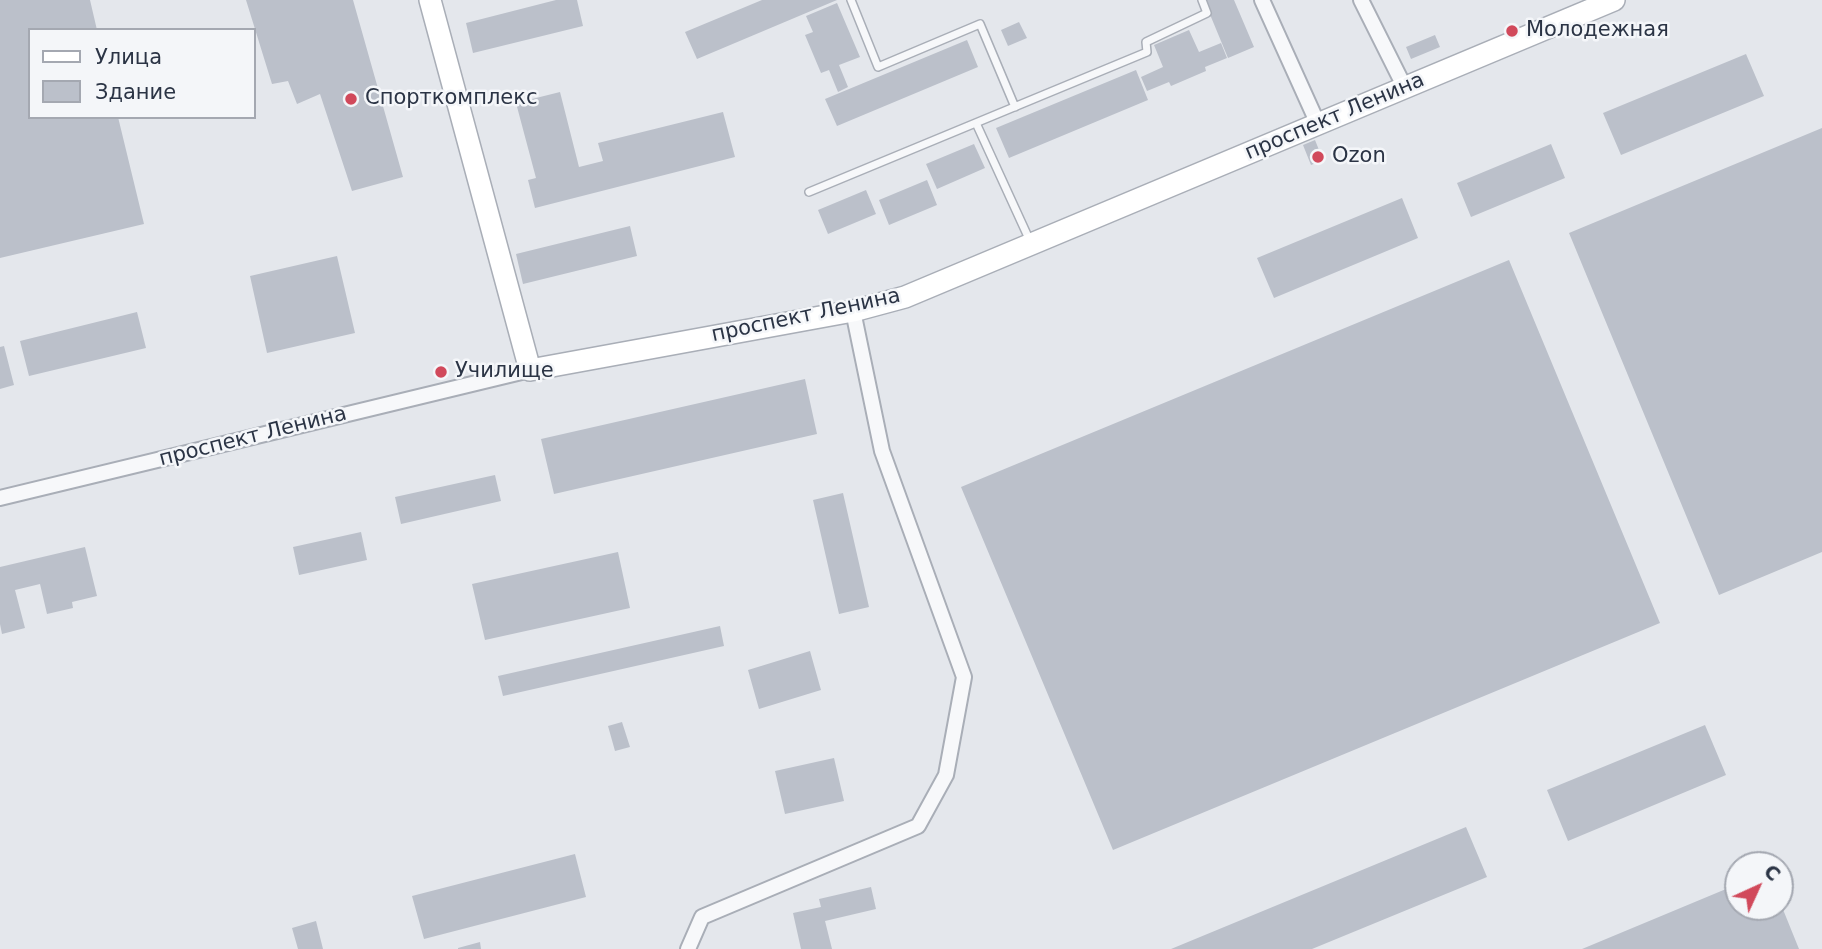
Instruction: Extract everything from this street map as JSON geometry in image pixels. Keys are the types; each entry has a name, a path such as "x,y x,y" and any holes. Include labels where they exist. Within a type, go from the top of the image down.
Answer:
{"street":[{"path":"430,0 530,369"},
{"path":"1262,0 1318,124"},
{"path":"1361,0 1405,88"},
{"name":"проспект Ленина","path":"0,498 530,369 853,311 905,297 1608,1"},
{"path":"688,949 702,917 918,827 946,775 964,677 882,452 853,311"}],"lane":[{"path":"851,0 878,67 980,24 1015,107"},
{"path":"809,192 1147,52 1146,42 1207,13 1202,0"},
{"path":"976,123 1032,244"}],"building":[{"path":"0,0 90,0 97,28 28,28 28,119 118,119 144,224 0,258"},
{"name":"Спорткомплекс","path":"246,0 353,0 403,177 352,191 320,94 297,104 288,81 272,84"},
{"path":"556,0 577,0 583,26 473,53 466,23"},
{"path":"762,0 837,0 697,59 685,32"},
{"path":"1204,0 1234,0 1254,47 1228,58"},
{"path":"837,3 860,57 839,65 848,87 838,92 829,70 821,73 805,35 813,32 806,16"},
{"path":"1019,22 1027,38 1008,46 1001,30"},
{"path":"1189,30 1199,52 1221,43 1227,58 1205,67 1206,71 1171,86 1169,82 1147,91 1141,77 1163,67 1154,45"},
{"path":"1435,35 1440,47 1411,59 1406,47"},
{"path":"967,40 978,67 837,126 825,99"},
{"path":"1746,54 1764,96 1621,155 1603,113"},
{"path":"1136,70 1148,100 1009,158 996,128"},
{"path":"560,92 579,167 603,161 598,143 723,112 735,157 535,208 528,180 536,178 516,103"},
{"path":"1822,128 1822,552 1719,595 1569,233"},
{"path":"1315,140 1323,160 1311,165 1303,145"},
{"path":"974,144 985,168 937,189 926,164"},
{"path":"1551,144 1565,178 1471,217 1457,183"},
{"path":"927,180 937,205 889,225 879,200"},
{"path":"866,190 876,214 828,234 818,210"},
{"path":"1402,198 1418,238 1274,298 1257,258"},
{"path":"630,226 637,256 523,284 516,254"},
{"path":"337,256 355,333 267,353 250,276"},
{"path":"1509,260 1660,623 1113,850 961,487"},
{"path":"137,312 146,348 29,376 20,341"},
{"path":"4,346 14,385 0,389 0,347"},
{"path":"805,379 817,434 554,494 541,439"},
{"path":"495,475 501,501 401,524 395,497"},
{"path":"843,493 869,607 839,614 813,500"},
{"path":"361,532 367,560 299,575 293,547"},
{"path":"85,547 97,596 72,602 73,608 47,614 40,584 15,590 25,628 2,634 0,567"},
{"path":"618,552 630,608 485,640 472,584"},
{"path":"720,626 724,646 503,696 498,676"},
{"path":"810,651 821,690 759,709 748,670"},
{"path":"622,722 630,747 615,751 608,726"},
{"path":"1705,725 1726,775 1568,841 1547,790"},
{"path":"834,758 844,801 785,814 775,771"},
{"path":"1466,827 1487,877 1312,949 1171,949"},
{"path":"575,854 586,897 424,939 412,896"},
{"path":"871,887 876,909 825,921 832,949 801,949 793,913 821,907 819,899"},
{"path":"1724,890 1724,921 1788,921 1799,949 1582,949"},
{"path":"316,921 323,949 298,949 292,928"},
{"path":"480,942 481,949 458,949 458,948"}],"place":[{"name":"Молодежная","path":"1512,31"},
{"name":"Спорткомплекс","path":"351,99"},
{"name":"Ozon","path":"1318,157"},
{"name":"Училище","path":"441,372"}]}
